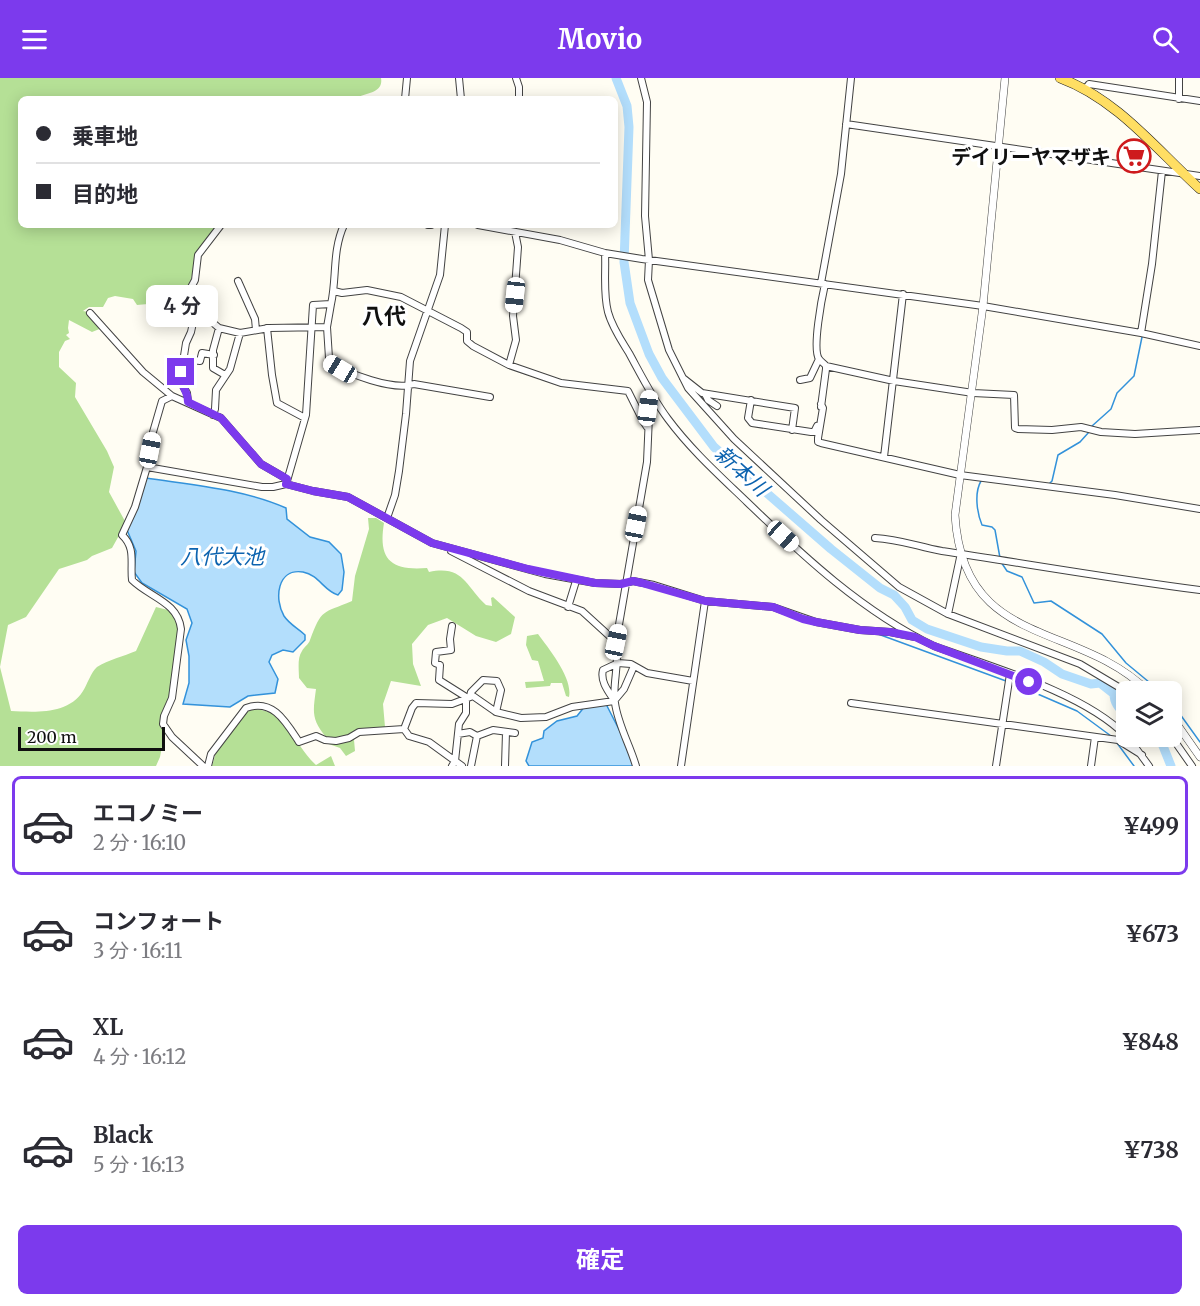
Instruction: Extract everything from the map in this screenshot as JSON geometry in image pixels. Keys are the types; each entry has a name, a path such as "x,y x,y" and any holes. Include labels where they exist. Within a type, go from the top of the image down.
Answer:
{"main road":[{"path":"1060,78 1088,83 1200,189"}],"street":[{"path":"405,96 407,78"},
{"path":"459,78 461,96"},
{"path":"516,78 519,96"},
{"path":"641,78 647,102 645,216 648,280 669,350 688,388 734,439 821,520 899,587 948,614 1080,664 1116,685"},
{"path":"800,380 810,378 819,359 818,327 841,174 851,78"},
{"path":"1005,78 983,306 955,515 961,553 970,576 983,594 1003,614 1028,628 1088,652 1117,667 1135,681"},
{"path":"1179,78 1179,99"},
{"path":"1088,83 1200,101"},
{"path":"846,124 1200,177"},
{"path":"1141,333 1152,264 1162,171"},
{"path":"188,402 187,393 180,381 183,359 194,318 188,297 195,280 198,255 219,228"},
{"path":"343,228 333,266 334,291 327,327 330,362 357,377 490,397"},
{"path":"387,518 395,495 399,471 410,361 440,275 445,228"},
{"path":"505,228 608,253 983,306 1141,333 1200,346"},
{"path":"509,365 516,340 513,316 518,248 515,232"},
{"path":"608,253 606,295 608,313 651,392 683,438 770,524 859,600 915,637 1074,700 1116,726"},
{"path":"238,281 255,319 256,330"},
{"path":"334,291 342,293 367,290 401,297 467,332 468,341 473,346 509,365 566,384 628,391 642,422 648,427"},
{"path":"884,457 903,294"},
{"path":"287,481 305,418 313,305 332,304"},
{"path":"90,313 143,372 172,396 188,402 228,425 261,464 287,481 313,491 348,497 432,543 576,581 595,583 633,581 705,601 773,607 816,622 915,637"},
{"path":"194,318 240,333 267,328 327,327"},
{"path":"219,328 213,350 213,368 225,375"},
{"path":"267,328 277,403 305,418"},
{"path":"213,415 216,390 232,362 240,333"},
{"path":"183,359 200,361 202,353 214,356"},
{"path":"819,359 826,366 894,381 973,393 1014,395 1015,428 1018,429 1052,430 1081,426 1101,432 1136,434 1200,430"},
{"path":"751,400 749,421 814,432 817,429 826,366"},
{"path":"682,377 705,394 795,408 792,430"},
{"path":"614,701 618,663 616,642 647,462 651,392"},
{"path":"705,394 717,406"},
{"path":"172,396 162,401 153,432 147,467 135,507 122,535 132,549 132,580 168,605 179,618 181,629 172,698 163,724 172,737 203,766"},
{"path":"821,404 823,408 818,442 960,475 1115,495 1200,509"},
{"path":"147,467 262,487 273,487 287,481"},
{"path":"875,538 897,539 940,550 1200,591"},
{"path":"449,548 520,586 582,611 616,642"},
{"path":"948,614 961,553"},
{"path":"568,607 576,581"},
{"path":"681,766 705,601"},
{"path":"452,626 451,650 436,652 435,663 440,665 439,680 468,697"},
{"path":"636,766 614,701 606,688 603,670 618,663 634,666 647,674 693,681"},
{"path":"404,729 412,708 417,703 452,704 473,696 496,712 513,717 535,719 572,707 614,701 620,696 634,666"},
{"path":"996,766 1010,674"},
{"path":"453,764 459,724 466,713 468,697 483,680 497,681 501,690 496,712"},
{"path":"851,703 1118,740 1142,755"},
{"path":"208,766 211,754 246,708 251,706 266,707 275,711 284,718 298,742 316,736 336,741 349,738 359,732 404,729"},
{"path":"404,729 409,736 429,742 453,764 462,766"},
{"path":"477,736 493,730 515,733"},
{"path":"1182,731 1200,757"},
{"path":"458,734 470,732 477,736"},
{"path":"505,766 506,732"},
{"path":"471,766 477,736"},
{"path":"1091,766 1095,737"},
{"path":"1136,747 1149,766"},
{"path":"1179,747 1192,766"}],"green space":[{"path":"0,78 381,78 381,83 376,90 361,96 18,96 18,228 215,228 196,253 191,280 185,291 148,304 137,305 133,299 115,296 108,298 103,307 89,307 83,311 88,312 102,328 92,332 69,320 69,333 66,335 70,339 65,341 59,352 59,367 76,383 75,397 114,467 109,492 126,523 112,548 87,560 59,569 26,617 8,625 0,667"},
{"path":"368,518 376,518 384,523 385,554 396,565 427,568 429,572 441,571 457,574 486,605 492,606 491,598 493,597 515,617 511,634 496,642 476,636 447,618 428,625 412,644 413,664 421,686 391,681 383,704 385,727 358,731 354,740 355,751 346,756 340,748 326,743 326,737 314,715 316,689 307,688 299,678 299,661 300,654 324,613 352,601 355,576 369,529"},
{"path":"156,607 172,611 178,620 179,628 170,694 162,712 161,722 165,731 156,766 0,766 0,667 11,711 60,708 77,699 97,667 136,651"},
{"path":"538,634 564,673 569,697 566,696 562,683 526,688 525,682 544,681 538,661 532,660 526,645 527,636"},
{"path":"251,709 264,710 282,721 316,765 331,756 335,766 212,766 216,752 246,712"}],"water":[{"name":"八代大池","path":"146,478 217,488 252,496 286,508 287,519 310,537 329,542 341,554 344,572 342,590 338,595 313,576 303,572 288,575 280,586 279,601 284,616 305,635 305,640 293,652 283,650 272,655 269,662 278,679 275,693 248,696 230,707 183,704 189,683 189,656 186,640 192,623 187,609 142,583 134,572 136,551 127,530"},
{"path":"606,704 630,751 634,766 529,766 526,761 532,742 543,738 544,731 557,721 577,716 585,706"}],"waterway":[{"name":"新本川","path":"616,78 627,106 629,127 624,262 630,303 649,354 662,378 714,447 831,549 880,588 894,595 905,607 912,620 927,629 981,647 1020,651 1044,662 1062,674 1091,684 1100,683 1114,694 1116,703"},
{"path":"1092,426 1111,409 1117,393 1134,376 1142,337"},
{"path":"1049,484 1052,481 1058,455 1080,442 1089,432"},
{"path":"981,481 977,497 979,515 982,525 995,530 1000,558"},
{"path":"1001,562 1007,571 1022,577 1034,603 1051,601 1102,634 1126,663 1148,681"},
{"path":"878,634 1006,681"},
{"path":"1010,682 1077,711 1111,736"},
{"path":"1182,717 1200,742"},
{"path":"1120,747 1134,766"},
{"name":"新本川","path":"1163,747 1171,766"}],"place":[{"name":"デイリーヤマザキ","path":"1134,156"}],"district":[{"name":"八代","path":"384,316"}],"route":[{"path":"181,372 180,381 187,393 188,402 221,418 261,464 287,479 286,484 357,500 432,543 576,581 621,584 633,581 705,601 773,607 803,619 832,626 880,630 915,637 1029,682"}]}
